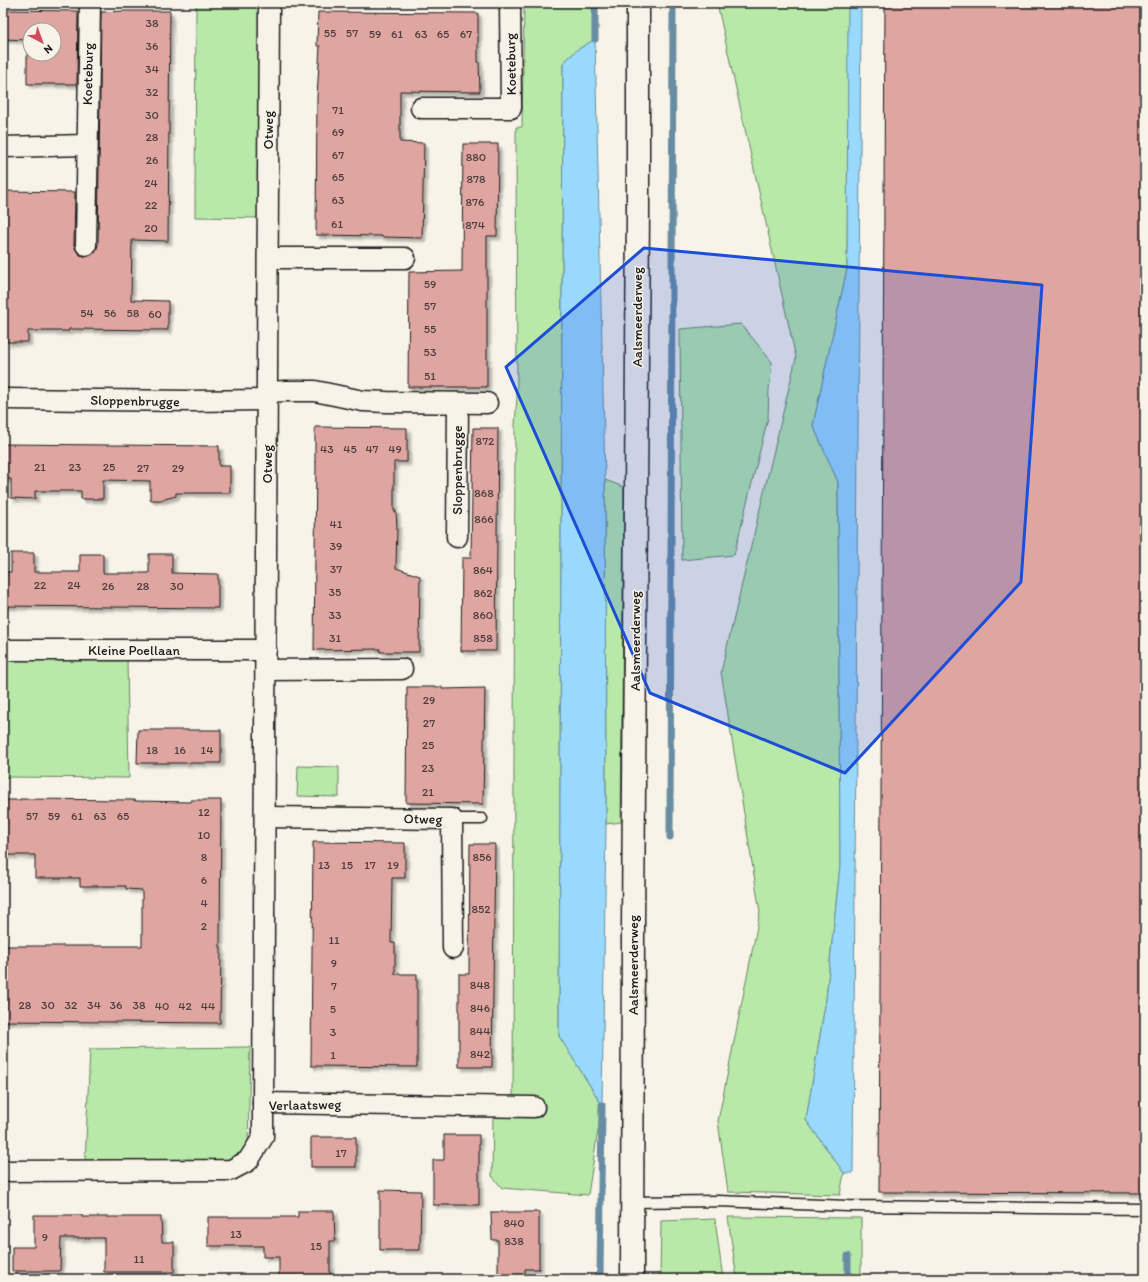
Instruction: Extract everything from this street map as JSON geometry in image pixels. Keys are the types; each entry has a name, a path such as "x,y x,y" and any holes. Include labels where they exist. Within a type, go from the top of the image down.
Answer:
{"street":[{"name":"Koeteburg","path":"86,245 90,3"},
{"name":"Otweg","path":"263,1103 269,3"},
{"name":"Koeteburg","path":"421,108 511,108 510,3"},
{"name":"Aalsmeerderweg","path":"632,1279 638,3"},
{"path":"3,147 87,145"},
{"path":"268,258 405,258"},
{"name":"Sloppenbrugge","path":"3,399 192,402 267,396 286,391 315,391 364,401 487,403"},
{"name":"Sloppenbrugge","path":"457,537 458,403"},
{"name":"Kleine Poellaan","path":"3,650 266,650"},
{"path":"266,670 402,669"},
{"name":"Otweg","path":"265,817 452,819 453,948"},
{"name":"Verlaatsweg","path":"3,1171 230,1170 248,1161 263,1137 263,1103 534,1107"}],"lane":[{"path":"452,819 482,819"},
{"path":"632,1202 718,1201 863,1206 1145,1209"}],"highlighted area":[{"path":"644,248 1042,285 1021,582 845,773 650,693 506,367"}],"green space":[{"path":"196,3 259,3 261,218 195,217"},
{"path":"524,3 595,3 595,39 577,50 563,63 559,1036 602,1105 588,1195 502,1188 492,1176 493,1114 513,1113 515,425 517,397 516,127 522,127"},
{"path":"717,3 849,3 847,269 813,425 838,482 840,866 826,999 806,1120 844,1173 840,1195 728,1192 718,1121 760,912 721,672 796,358"},
{"path":"741,324 772,362 768,418 734,555 682,560 680,329"},
{"path":"605,480 624,487 621,822 606,824"},
{"path":"3,659 127,659 129,778 3,777"},
{"path":"298,766 339,767 339,797 297,796"},
{"path":"250,1047 248,1153 242,1160 85,1163 90,1049"},
{"path":"728,1217 861,1218 861,1279 737,1279"},
{"path":"715,1219 723,1279 660,1279 661,1221"}],"water":[{"path":"848,3 861,3 853,1173 844,1173 806,1120 826,999 840,866 838,482 813,425 847,269"},
{"path":"595,39 605,480 606,824 602,1105 559,1036 563,63 577,50"}],"building":[{"path":"885,3 1145,3 1145,1193 879,1192"},
{"path":"3,10 78,11 77,84 27,84 27,62 62,62 62,22 22,22 22,40 3,39"},
{"path":"170,11 168,241 132,240 131,300 168,301 168,330 69,329 69,331 28,331 28,342 6,342 6,328 3,328 3,191 75,192 74,245 80,255 91,255 96,251 98,245 101,12"},
{"path":"318,12 478,13 478,62 480,92 400,91 400,142 424,143 422,238 316,235 317,97 320,46 317,46"},
{"path":"463,144 498,144 497,236 487,236 487,387 408,387 409,272 462,271"},
{"path":"315,427 407,428 407,462 394,462 394,511 396,511 397,527 396,568 420,576 419,652 380,652 380,649 314,650"},
{"path":"473,428 498,428 496,651 461,651 462,558 471,558"},
{"path":"3,444 219,446 219,466 230,466 230,493 176,493 176,496 161,500 150,500 150,481 103,480 103,499 81,499 81,491 35,491 35,499 11,498 11,479 3,479"},
{"path":"11,553 34,553 34,572 80,572 80,554 103,554 103,573 149,573 149,554 172,554 172,573 218,574 218,608 3,606 3,572 11,572"},
{"path":"407,687 442,687 442,689 485,688 483,804 406,803"},
{"path":"138,730 221,730 221,763 137,763"},
{"path":"3,800 191,802 191,800 221,800 220,1023 3,1021 3,946 142,946 142,890 126,889 126,886 80,886 80,878 35,878 35,855 3,855"},
{"path":"313,842 405,843 405,878 392,878 391,943 395,943 395,974 417,974 417,1067 311,1066"},
{"path":"470,844 495,844 492,1067 459,1067 459,974 469,974"},
{"path":"444,1135 479,1135 479,1205 433,1205 433,1160 444,1160"},
{"path":"311,1137 356,1137 356,1167 311,1167"},
{"path":"380,1190 421,1191 420,1250 380,1250"},
{"path":"298,1211 334,1211 335,1241 330,1241 330,1279 279,1279 279,1257 263,1257 263,1246 208,1246 208,1217 298,1217"},
{"path":"491,1212 539,1212 539,1269 525,1269 525,1279 498,1279 498,1240 492,1240"},
{"path":"34,1215 82,1215 82,1217 161,1217 162,1242 174,1242 174,1272 104,1272 104,1238 61,1238 60,1271 12,1271 12,1247 34,1247"}],"waterway":[{"path":"595,3 595,39"},
{"path":"670,837 673,3"},
{"path":"600,1279 602,1105"},
{"path":"848,1256 848,1279"}]}
